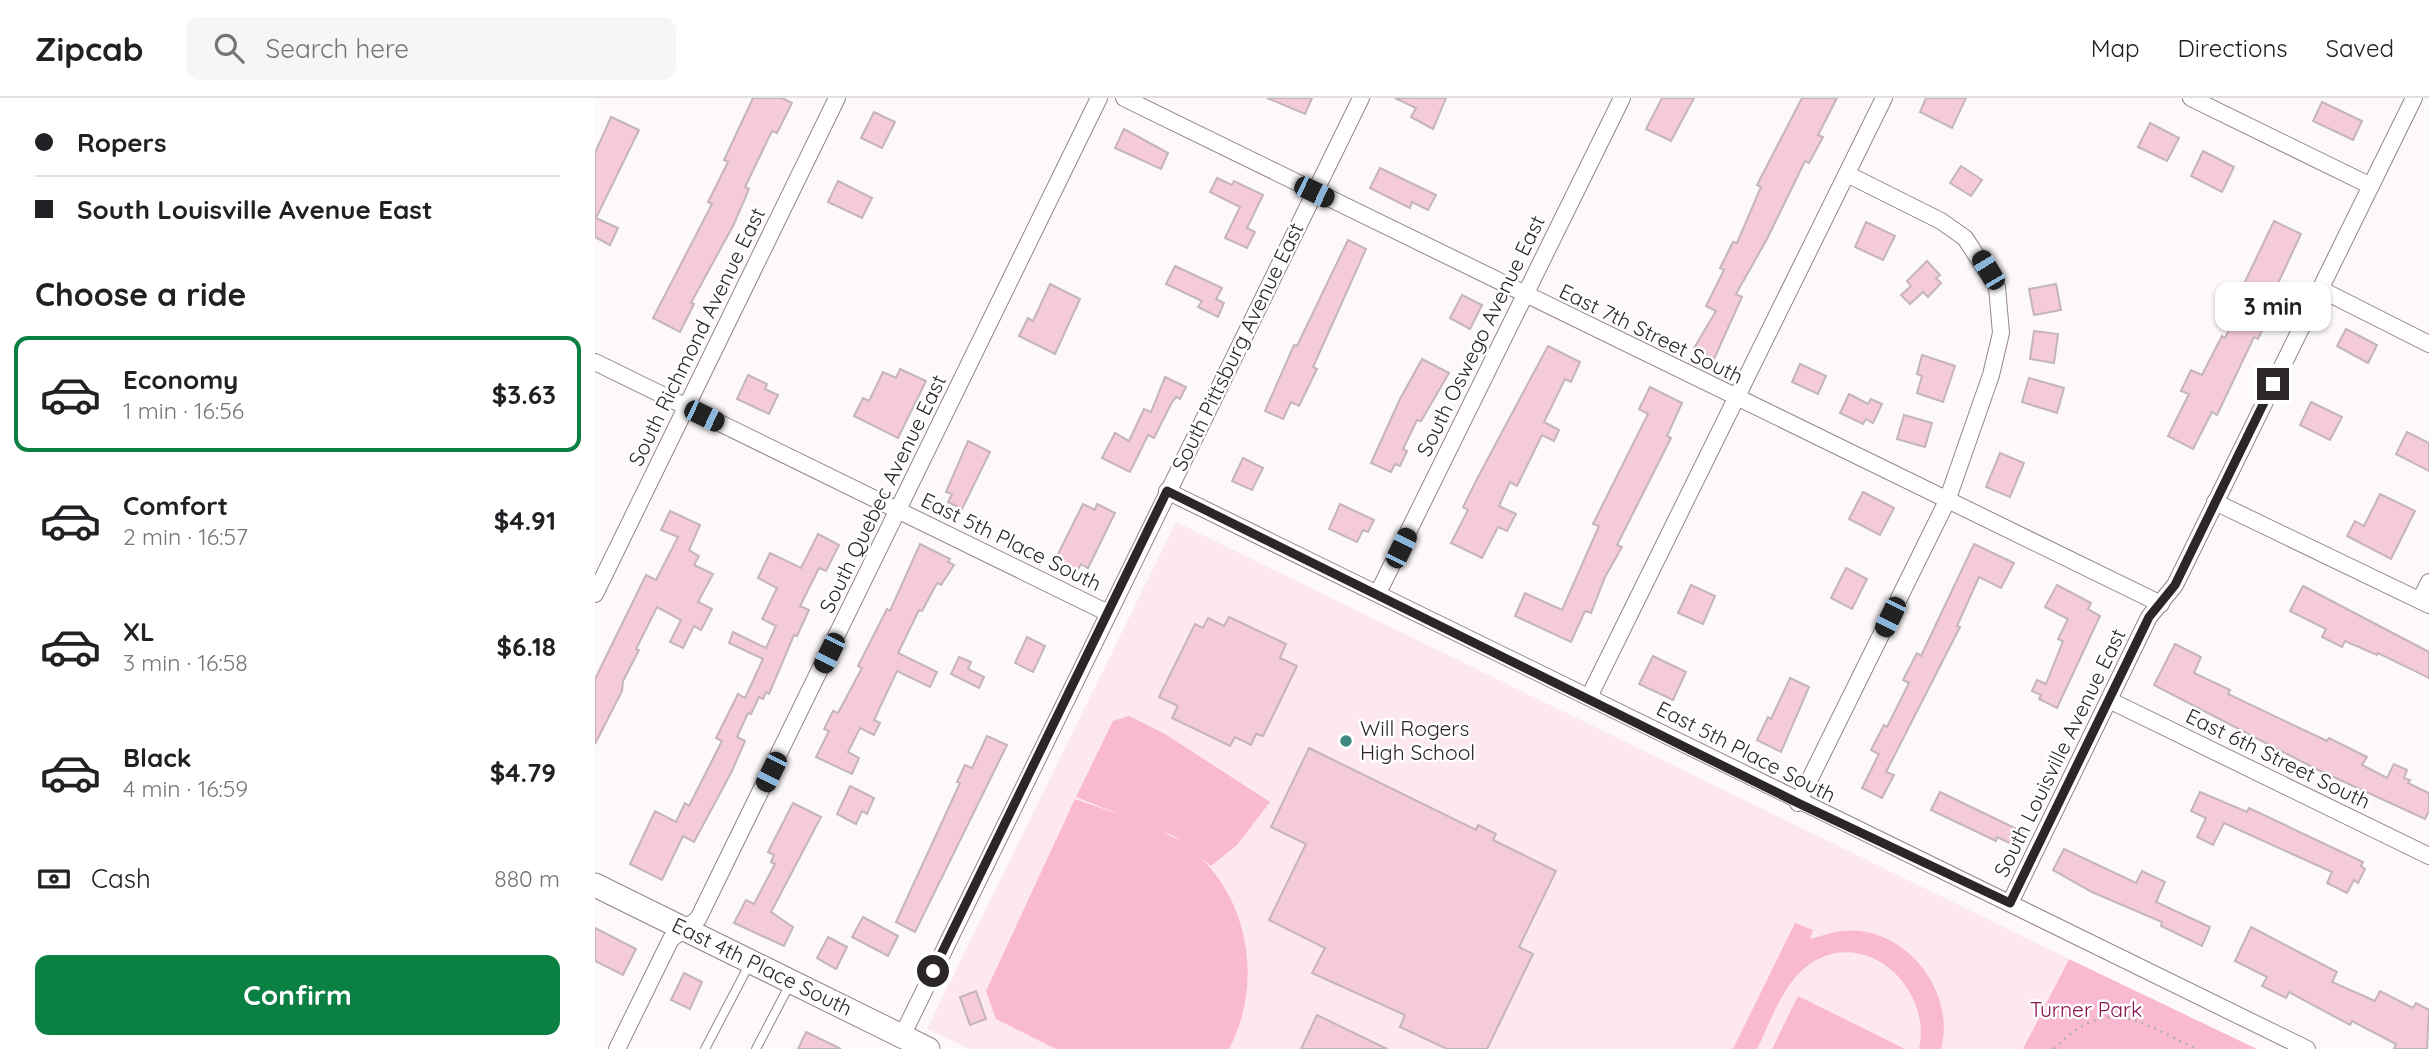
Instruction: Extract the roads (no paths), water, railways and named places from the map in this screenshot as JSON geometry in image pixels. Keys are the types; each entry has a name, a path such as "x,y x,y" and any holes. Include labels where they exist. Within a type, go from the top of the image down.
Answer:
{"street":[{"name":"South Richmond Avenue East","path":"595,594 837,98"},
{"name":"South Quebec Avenue East","path":"621,1048 671,939 698,919 1099,98"},
{"name":"East 7th Street South","path":"1124,98 1735,399 2161,604"},
{"name":"South Pittsburg Avenue East","path":"898,1042 1361,98"},
{"name":"South Oswego Avenue East","path":"1378,593 1622,98"},
{"path":"1589,697 1884,98"},
{"path":"2191,98 2371,186"},
{"name":"South Louisville Avenue East","path":"2010,903 2149,617 2175,585 2414,98"},
{"path":"1798,803 1947,501 1998,353 2001,333 1997,286 1965,238 1941,221 1847,174"},
{"path":"2320,289 2429,344"},
{"name":"East 5th Place South","path":"595,362 1108,613"},
{"name":"East 5th Place South","path":"1167,491 1589,697 1798,803 2010,903 2307,1049"},
{"path":"2215,502 2424,603 2429,582"},
{"name":"East 6th Street South","path":"2109,700 2429,856"},
{"name":"East 4th Place South","path":"595,885 791,982 898,1042 929,1049"}],"lane":[{"path":"705,1049 751,962"},
{"path":"756,1049 791,982"}],"place":[{"name":"Will Rogers High School","path":"1346,741"}],"park label":[{"name":"Turner Park","path":"2086,1010"}]}
